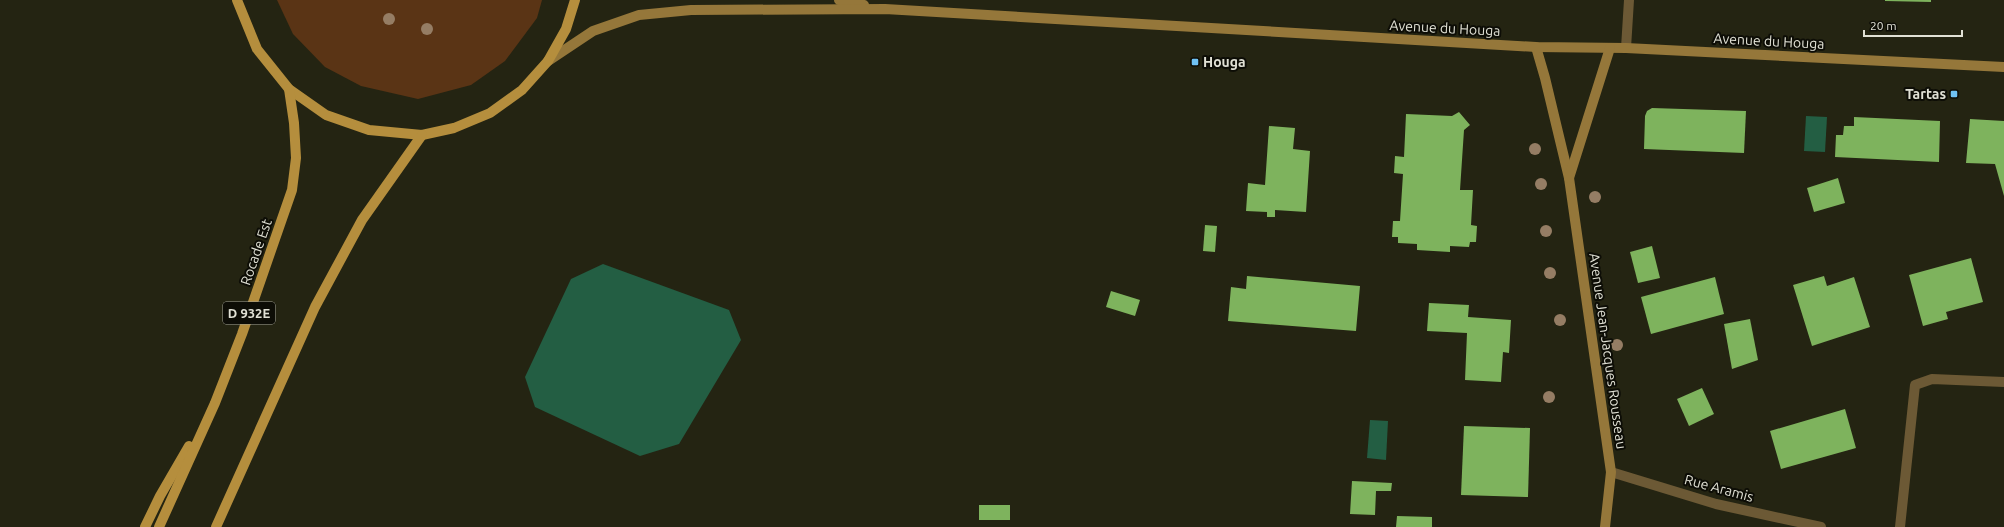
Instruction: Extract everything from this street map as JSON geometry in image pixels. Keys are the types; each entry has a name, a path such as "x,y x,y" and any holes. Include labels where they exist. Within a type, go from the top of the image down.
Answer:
{"main road":[{"path":"235,1 257,50 289,89 326,115 369,130 422,135 454,128 490,113 522,90 548,62 566,29 575,0"},
{"name":"Avenue du Houga","path":"839,0 886,9"},
{"name":"Avenue du Houga","path":"548,62 593,31 639,15 691,10 886,9 1536,47 1626,48 2004,67"},
{"name":"Avenue Jean-Jacques Rousseau","path":"1536,47 1569,178 1611,472 1605,527"},
{"name":"Avenue Jean-Jacques Rousseau","path":"1569,178 1610,48"},
{"name":"Rocade Est","path":"159,527 215,403 242,334 292,190 296,158 294,124 289,89"},
{"path":"216,527 315,307 362,220 422,135"},
{"path":"145,527 160,496 215,403"}],"street":[{"path":"1626,48 1629,0"},
{"path":"1900,527 1915,384 1932,379 2004,382"},
{"name":"Rue Aramis","path":"1611,472 1716,504 1821,527"}],"shaded area":[{"path":"277,0 542,0 537,18 505,61 471,85 418,99 361,86 325,67 293,34"},
{"path":"1806,116 1827,117 1825,152 1804,151"},
{"path":"603,264 729,310 741,340 679,444 640,456 535,407 525,377 571,279"},
{"path":"1370,420 1388,421 1386,460 1367,458"}],"building":[{"path":"1931,0 1931,2 1885,1"},
{"path":"1652,108 1746,111 1744,153 1644,149 1645,116 1647,111"},
{"path":"1459,112 1470,125 1464,130 1460,190 1473,190 1471,225 1477,226 1476,242 1470,242 1469,247 1450,246 1450,252 1417,250 1417,244 1398,243 1398,237 1392,237 1393,221 1400,221 1403,174 1394,173 1395,156 1404,157 1406,114 1452,116"},
{"path":"1854,117 1940,121 1939,162 1835,157 1836,135 1843,135 1844,126 1854,126"},
{"path":"1970,119 2004,121 2004,196 1995,164 1966,163"},
{"path":"1269,126 1295,128 1293,149 1310,151 1306,212 1275,210 1275,217 1267,217 1267,212 1246,211 1248,183 1265,185"},
{"path":"1838,178 1845,203 1814,212 1807,188"},
{"path":"1205,225 1217,226 1215,252 1203,251"},
{"path":"1652,246 1660,278 1638,283 1630,252"},
{"path":"1971,258 1983,302 1946,312 1948,319 1923,326 1909,275"},
{"path":"1247,276 1360,286 1356,331 1228,321 1231,287 1246,289"},
{"path":"1824,276 1827,286 1854,277 1870,327 1812,346 1793,285"},
{"path":"1715,277 1724,314 1651,334 1641,297"},
{"path":"1111,291 1140,300 1135,316 1106,307"},
{"path":"1429,303 1469,305 1468,317 1511,320 1509,353 1503,352 1501,382 1465,380 1467,333 1427,331"},
{"path":"1750,319 1758,360 1732,369 1724,324"},
{"path":"1702,388 1714,414 1689,426 1677,399"},
{"path":"1845,409 1856,448 1781,469 1770,431"},
{"path":"1464,426 1530,428 1528,497 1461,495"},
{"path":"1352,481 1392,483 1391,491 1376,491 1375,515 1350,514"},
{"path":"979,505 1010,505 1010,520 979,520"},
{"path":"1397,516 1432,517 1432,527 1396,527"}],"place":[{"name":"Houga","path":"1195,62"},
{"name":"Tartas","path":"1954,94"}]}
